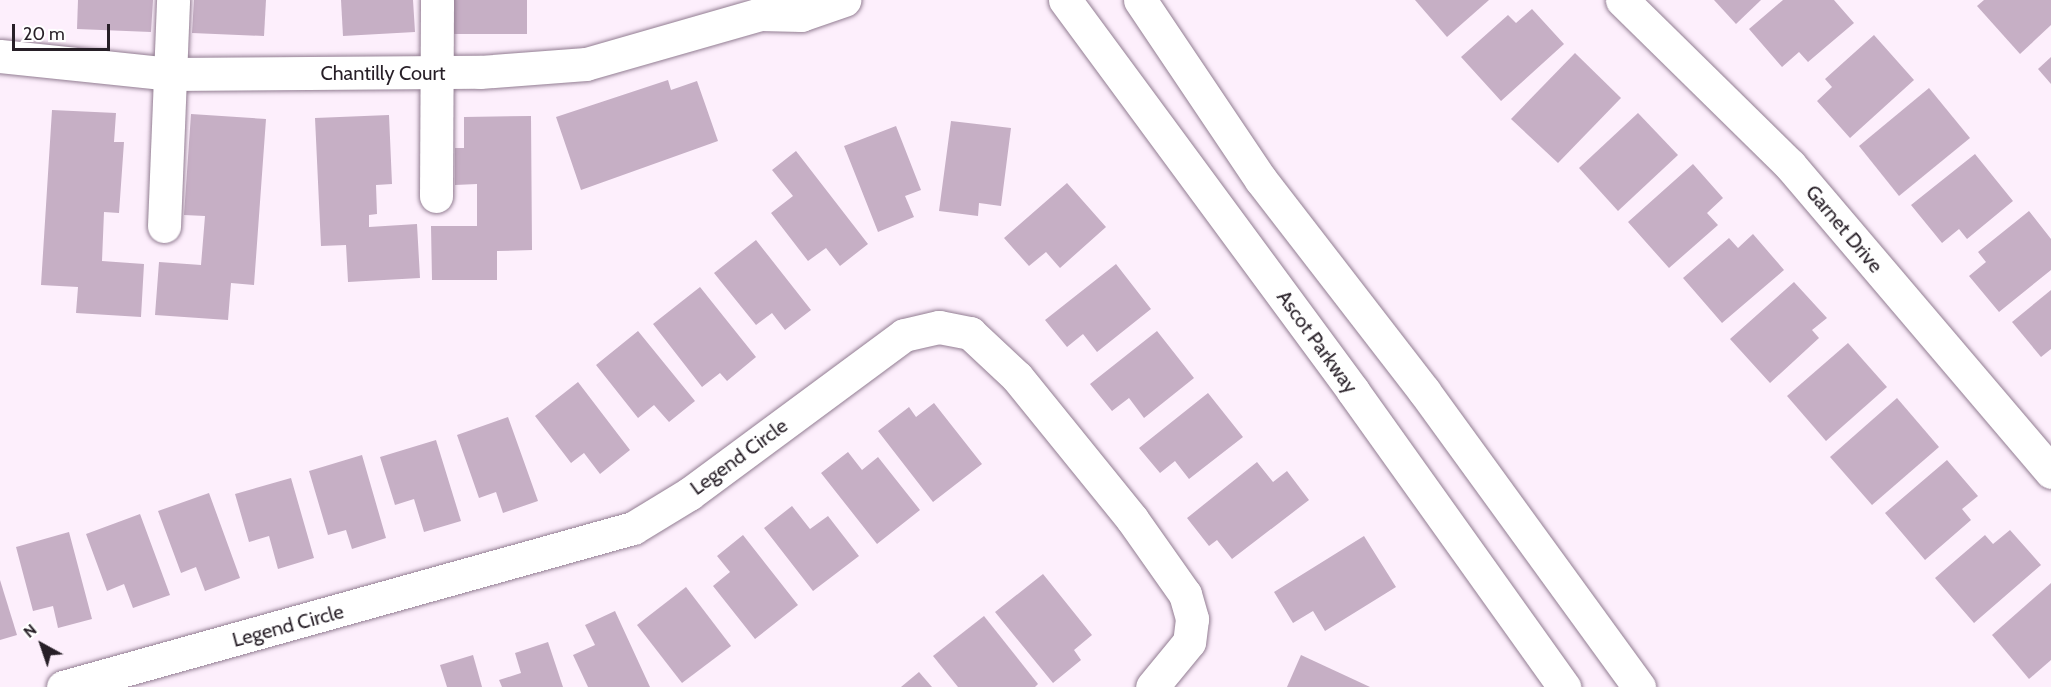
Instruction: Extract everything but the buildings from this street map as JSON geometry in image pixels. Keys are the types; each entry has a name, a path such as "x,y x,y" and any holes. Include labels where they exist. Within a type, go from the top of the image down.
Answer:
{"street":[{"path":"164,226 173,0"},
{"path":"436,196 440,72 437,0"},
{"name":"Chantilly Court","path":"0,56 170,74 440,72 586,64 767,5 801,15 844,0"},
{"name":"Ascot Parkway","path":"1065,0 1353,391 1564,687"},
{"path":"1140,0 1260,180 1424,391 1639,687"},
{"name":"Garnet Drive","path":"1622,0 1790,165 2051,472"},
{"name":"Legend Circle","path":"63,687 633,528 689,494 904,335 939,327 969,333 1017,377 1132,519 1185,594 1192,619 1189,642 1152,687"}]}
